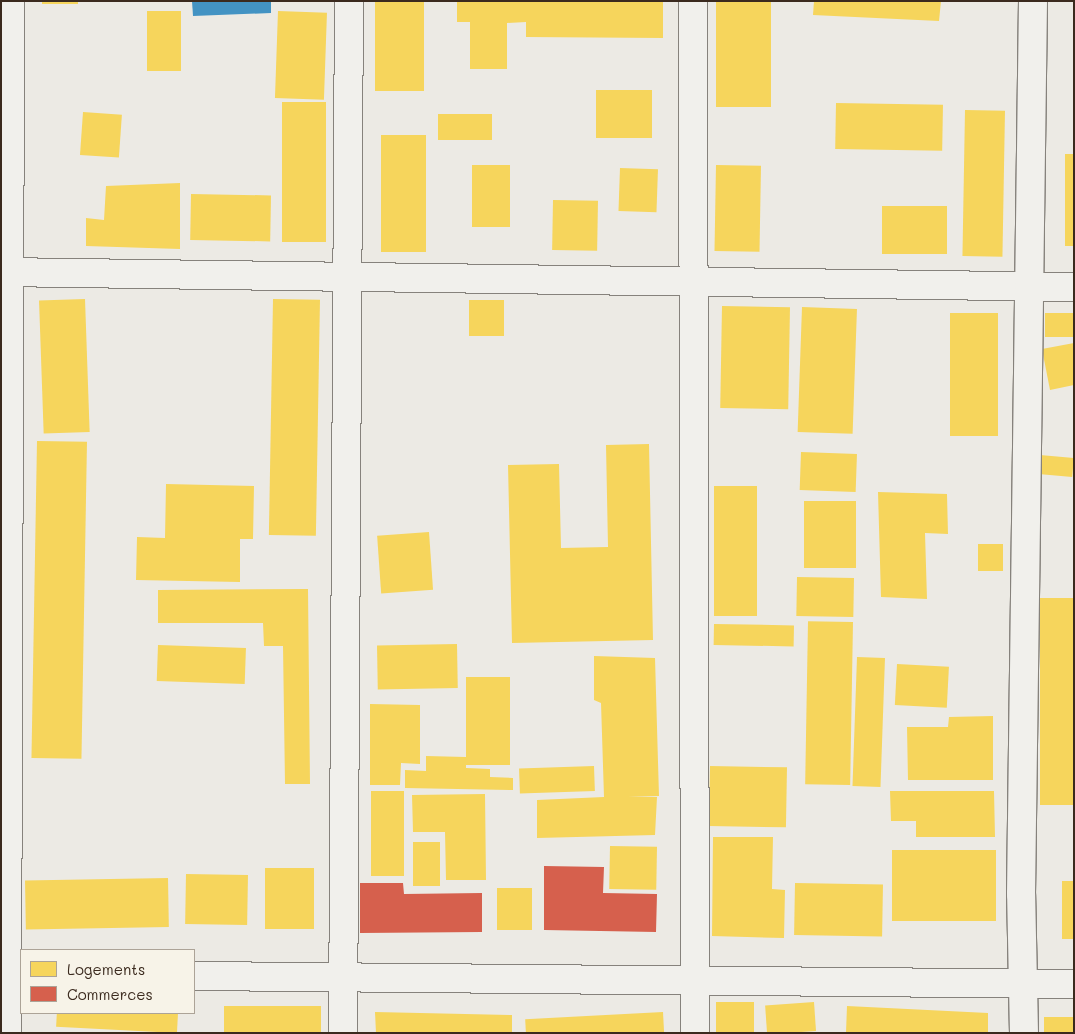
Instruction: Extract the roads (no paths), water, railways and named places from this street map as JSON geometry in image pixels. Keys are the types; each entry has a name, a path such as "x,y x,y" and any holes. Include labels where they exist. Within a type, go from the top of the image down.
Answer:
{"street":[{"path":"7,1033 10,971 5,272 10,1"},
{"path":"343,1033 344,278 349,1"},
{"path":"693,1 696,281 695,1033"},
{"path":"1024,1033 1025,984 1021,894 1027,286 1033,1"},
{"path":"5,272 344,278 1074,286"},
{"path":"195,976 342,980 695,984 1074,984"}]}
